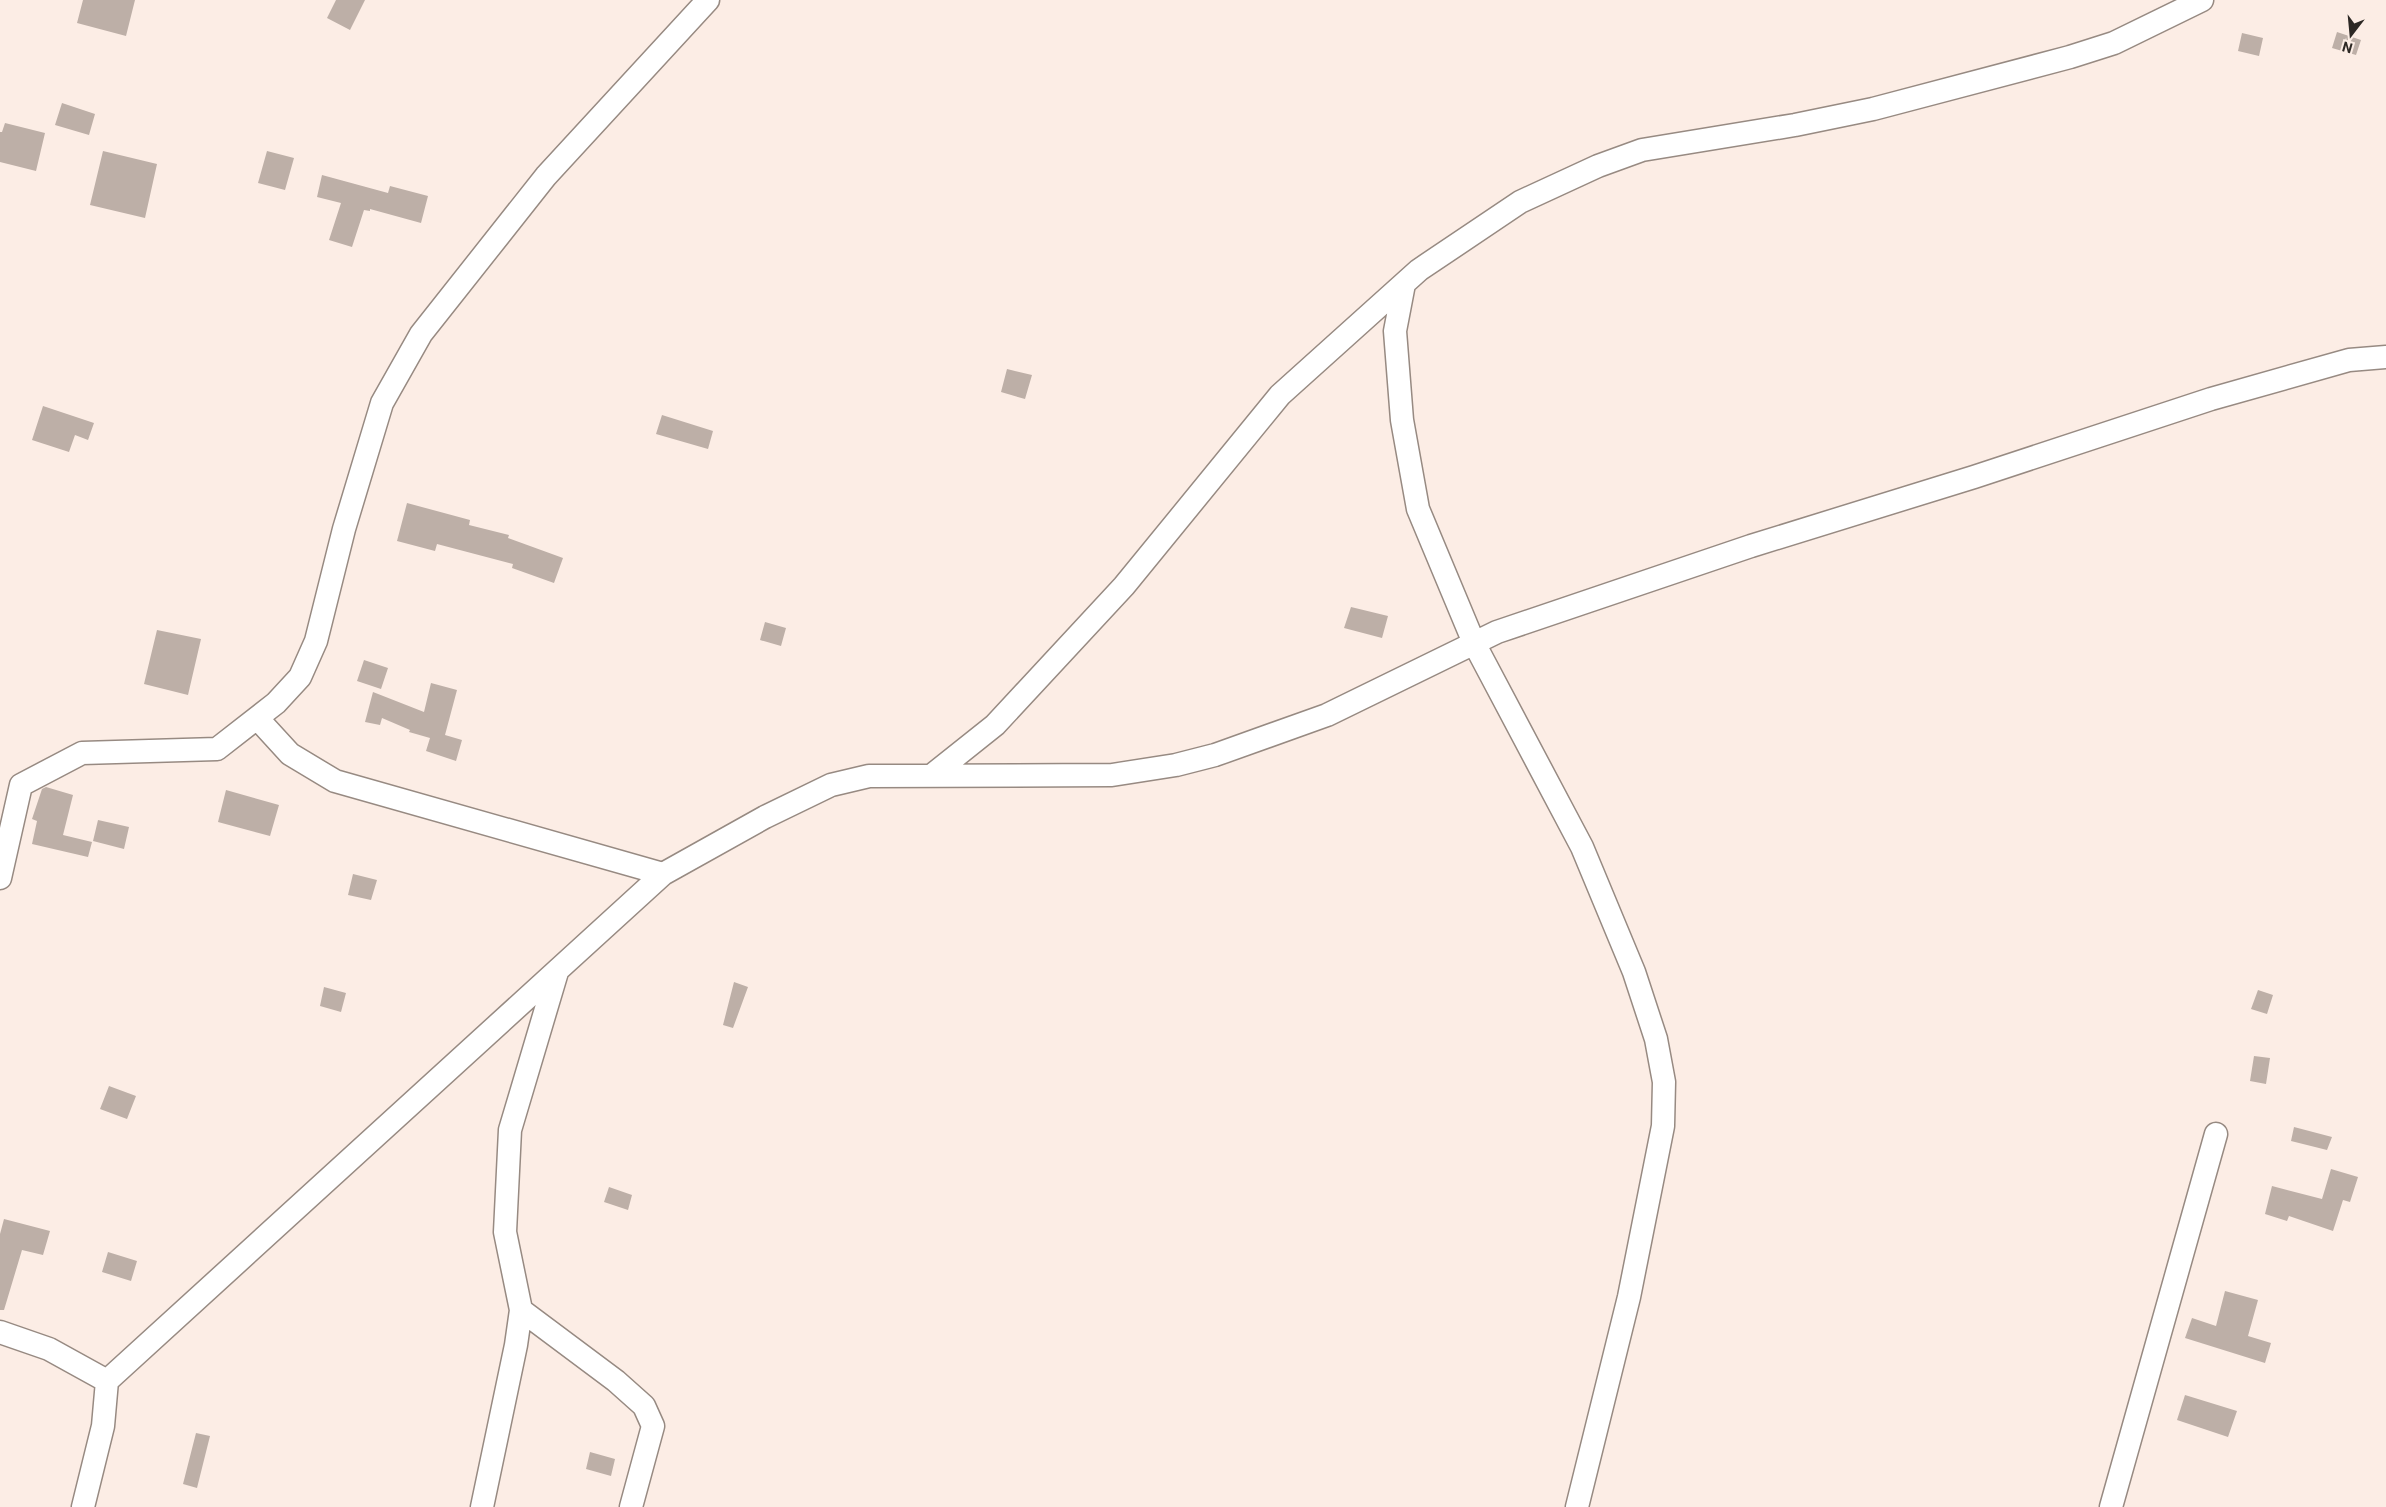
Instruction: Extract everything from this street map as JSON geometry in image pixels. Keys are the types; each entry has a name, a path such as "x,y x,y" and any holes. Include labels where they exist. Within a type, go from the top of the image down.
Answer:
{"street":[{"path":"0,878 21,785 82,753 216,749 276,703 300,677 316,641 344,529 382,403 421,334 546,176 708,0"},
{"path":"931,776 995,725 1124,586 1280,395 1419,270 1520,202 1598,166 1642,150 1796,126 1863,111 2061,60 2114,43 2202,0"},
{"path":"1404,284 1395,331 1402,420 1418,509 1474,644 1582,847 1634,972 1656,1039 1664,1082 1663,1126 1631,1288 1578,1507"},
{"path":"83,1507 103,1426 107,1381 421,1092 558,971 663,874 765,817 831,785 869,776 1112,775 1176,765 1215,756 1327,715 1497,632 1751,546 1974,477 2211,399 2349,360 2386,357"},
{"path":"257,718 290,754 335,781 663,874"},
{"path":"484,1506 516,1345 521,1310 505,1232 510,1130 558,971"},
{"path":"2111,1507 2216,1134"},
{"path":"521,1310 616,1381 644,1406 653,1426 631,1507"},
{"path":"0,1332 49,1349 107,1381"}],"building":[{"path":"83,0 135,0 126,36 77,23"},
{"path":"336,0 365,0 350,30 327,18"},
{"path":"2337,32 2361,40 2356,55 2332,48"},
{"path":"2242,33 2263,38 2259,56 2238,51"},
{"path":"62,103 95,114 89,135 55,125"},
{"path":"5,123 45,133 36,171 0,162 0,132 2,132"},
{"path":"103,151 157,164 145,218 90,205"},
{"path":"267,151 294,158 285,190 258,183"},
{"path":"322,175 388,193 390,186 428,196 421,223 370,209 370,211 364,210 352,247 329,240 341,203 317,197"},
{"path":"1007,369 1032,375 1025,399 1001,392"},
{"path":"43,406 94,423 88,440 75,435 69,452 32,440"},
{"path":"662,415 713,431 708,449 656,434"},
{"path":"407,503 470,520 469,525 509,535 508,538 563,558 554,583 512,568 513,564 437,544 435,551 397,541"},
{"path":"1351,607 1388,616 1382,638 1344,628"},
{"path":"765,622 786,628 781,646 760,640"},
{"path":"157,630 201,639 188,695 144,684"},
{"path":"364,660 388,668 381,689 357,681"},
{"path":"431,683 457,690 445,735 462,740 456,761 426,751 430,738 409,732 410,730 382,718 380,725 365,722 373,692 424,712"},
{"path":"46,787 73,795 63,835 92,842 88,857 32,844 37,821 32,819 42,789"},
{"path":"226,790 279,805 270,836 218,822"},
{"path":"98,820 129,827 124,849 93,841"},
{"path":"353,874 377,880 371,900 348,895"},
{"path":"734,982 748,987 733,1028 723,1025"},
{"path":"324,987 346,993 341,1012 320,1006"},
{"path":"2258,990 2273,995 2267,1014 2251,1009"},
{"path":"2254,1056 2270,1058 2266,1084 2250,1081"},
{"path":"109,1086 136,1096 127,1119 100,1109"},
{"path":"2294,1127 2332,1137 2327,1150 2291,1141"},
{"path":"2331,1169 2358,1177 2350,1202 2343,1200 2333,1231 2289,1216 2287,1221 2265,1214 2272,1186 2322,1199"},
{"path":"609,1187 632,1195 628,1210 604,1202"},
{"path":"4,1219 50,1231 43,1255 22,1250 4,1310 0,1310 0,1234"},
{"path":"108,1252 137,1261 131,1281 102,1272"},
{"path":"2225,1291 2258,1300 2248,1336 2271,1343 2265,1363 2185,1338 2192,1318 2216,1326"},
{"path":"2185,1395 2237,1411 2228,1437 2177,1420"},
{"path":"196,1433 210,1436 197,1488 183,1484"},
{"path":"590,1452 615,1459 611,1476 586,1469"}]}
